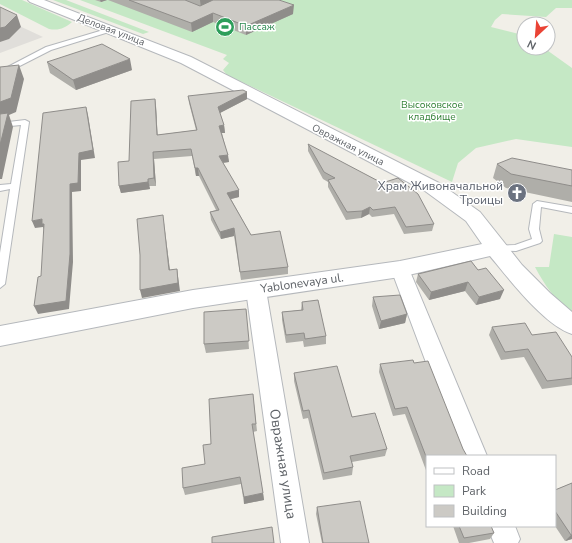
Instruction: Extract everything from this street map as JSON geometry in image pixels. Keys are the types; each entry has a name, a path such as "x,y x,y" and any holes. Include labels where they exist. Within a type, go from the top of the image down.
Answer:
{"street":[{"name":"Деловая улица","path":"34,0 186,60"},
{"name":"Овражная улица","path":"186,60 432,187 462,207 479,222 495,248"},
{"name":"Yablonevaya ul.","path":"0,336 193,299 400,269 495,248"},
{"path":"495,248 533,292 554,312 572,325"},
{"path":"400,269 474,455"},
{"name":"Овражная улица","path":"256,290 296,543"}],"lane":[{"path":"0,74 30,57 56,46 88,39 110,30"},
{"path":"0,125 24,122 15,186 2,253 0,284"},
{"path":"0,188 15,186"},
{"path":"495,248 516,248 537,241 534,229 537,204 572,210"}],"shaded area":[{"path":"0,15 11,22 43,37 0,53"}],"green space":[{"path":"0,0 22,0 72,22 67,26 56,30 49,29 0,4"},
{"path":"53,0 66,0 149,32 143,34"},
{"name":"Высоковское кладбище","path":"80,0 572,0 572,8 556,8 547,16 502,14 495,20 491,27 516,33 516,56 555,56 572,68 572,147 516,139 476,148 458,163 452,182 227,75 223,70 229,63 223,59 227,55"},
{"path":"554,234 572,237 572,313 561,304 551,292 535,267 549,267"}],"building":[{"path":"129,0 185,0 200,6 213,0 279,0 294,5 246,26 213,13 191,23"},
{"path":"0,7 17,15 5,27 0,28"},
{"path":"102,44 130,59 73,80 47,62"},
{"path":"19,65 11,98 0,102 0,67"},
{"path":"243,90 247,92 218,107 224,125 219,126 228,155 219,156 239,190 227,193 251,235 280,231 288,267 240,272 234,228 220,232 210,212 219,210 198,168 195,168 191,149 153,152 154,178 148,179 148,182 119,186 118,162 129,161 131,101 155,99 157,135 197,130 188,96"},
{"path":"86,107 93,150 79,153 78,183 70,184 70,254 66,301 34,306 38,277 41,276 44,224 42,224 42,219 32,221 43,113"},
{"path":"8,113 0,145 0,114"},
{"path":"308,144 382,183 398,178 418,194 434,224 406,227 395,207 373,210 370,207 362,211 347,212 328,180 335,178 324,172"},
{"path":"512,158 572,170 572,186 511,174 497,164"},
{"path":"163,215 169,270 177,269 178,283 140,290 140,255 137,219"},
{"path":"471,261 478,270 486,268 504,290 479,297 468,282 431,292 418,274"},
{"path":"400,295 407,314 381,321 373,297"},
{"path":"318,300 326,336 305,339 304,333 286,335 282,312 303,310 302,302"},
{"path":"246,309 249,341 204,344 204,312"},
{"path":"525,323 532,335 556,332 572,357 572,378 547,381 528,349 505,352 492,327"},
{"path":"413,360 414,363 428,361 466,455 426,455 426,456 407,407 395,409 380,364"},
{"path":"337,366 352,417 375,413 387,449 350,456 353,467 324,473 309,410 303,411 294,373"},
{"path":"253,394 256,424 252,424 263,493 244,497 240,477 183,488 182,468 205,464 203,445 211,444 209,399"},
{"path":"572,483 572,535 556,512 556,490"},
{"path":"360,501 369,543 323,543 317,507"},
{"path":"272,527 274,543 212,543 212,537"},
{"path":"459,527 491,527 494,533 464,538"}],"place":[{"name":"Пассаж","path":"225,27"},
{"name":"Храм Живоначальной Троицы","path":"517,193"}]}
